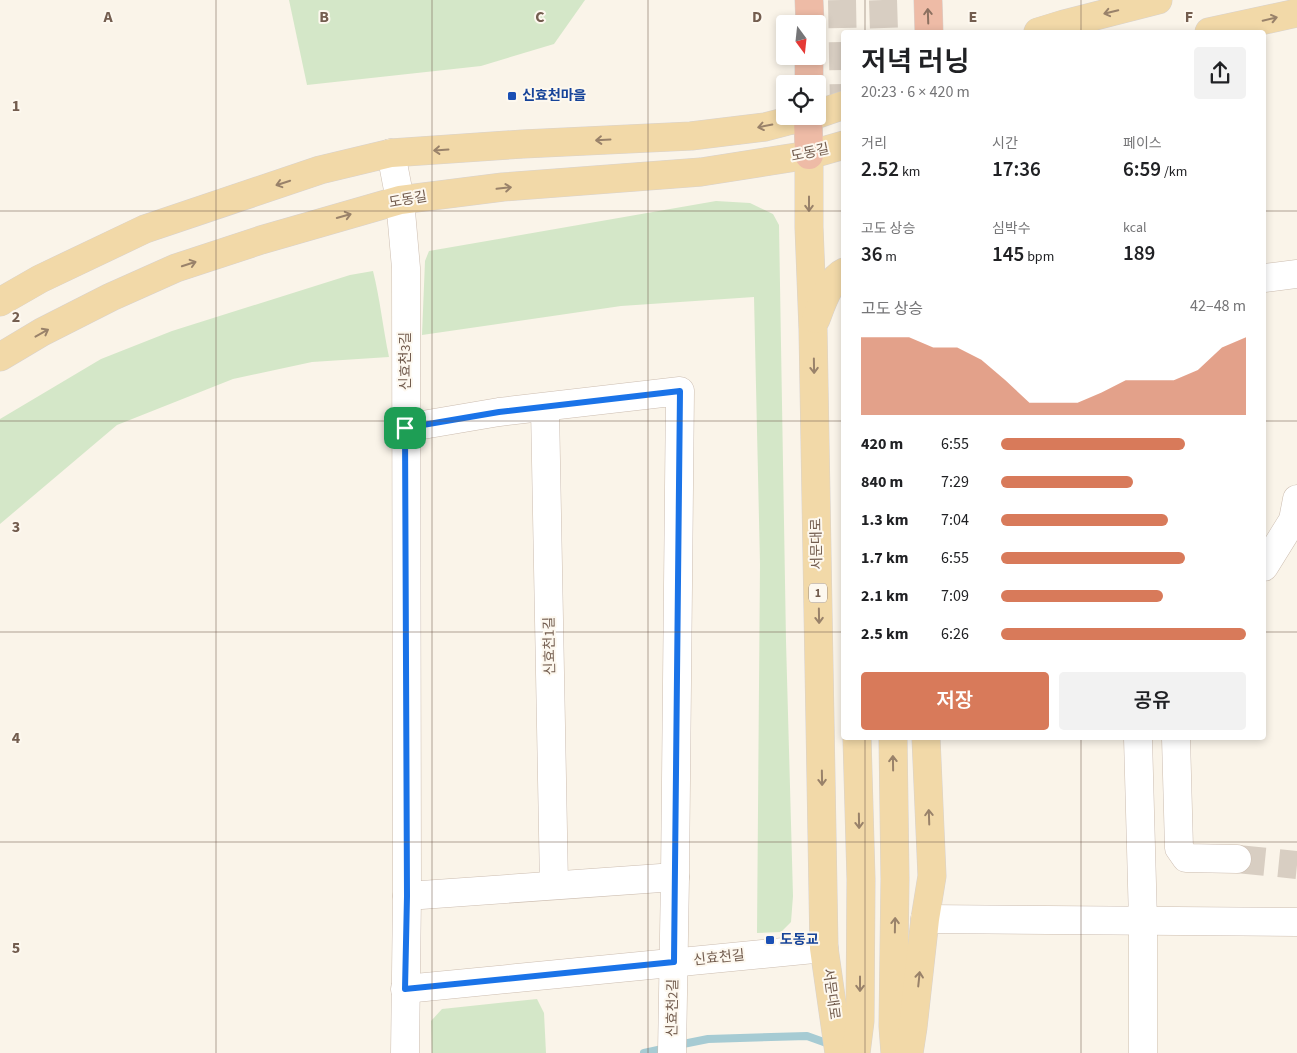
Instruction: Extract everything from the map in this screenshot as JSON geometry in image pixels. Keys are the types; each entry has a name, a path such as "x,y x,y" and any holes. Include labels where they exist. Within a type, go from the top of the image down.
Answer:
{"highway":[{"path":"809,0 810,15"},
{"path":"928,0 928,30"},
{"name":"서문대로","path":"809,155 811,125"}],"main road":[{"path":"1044,30 1158,0"},
{"path":"1218,30 1297,13"},
{"path":"826,111 841,106"},
{"path":"0,302 40,279 145,229 320,170 392,153 523,144 690,136 765,127 776,124"},
{"name":"도동길","path":"0,357 42,332 111,297 176,268 261,240 400,200 503,188 701,172 809,155 841,146"},
{"name":"서문대로","path":"809,155 824,948 845,1035"},
{"path":"813,328 830,286 841,274"},
{"name":"서문대로","path":"845,1035 861,879 857,740"},
{"path":"892,740 895,879 905,1036"},
{"path":"895,1053 905,1036 932,876 926,740"},
{"path":"845,1035 856,1053"}],"street":[{"name":"신효천3길","path":"392,153 400,200 406,268 407,896 405,989"},
{"path":"1266,278 1297,274"},
{"path":"405,428 499,412 680,391 674,962"},
{"name":"신효천1길","path":"545,408 554,885"},
{"path":"1266,564 1294,520 1297,499"},
{"path":"1138,740 1143,921 1143,1053"},
{"path":"1176,740 1179,848 1186,858 1237,860"},
{"path":"407,896 675,877"},
{"path":"925,919 1297,922"},
{"name":"신효천길","path":"405,989 824,948"},
{"name":"신효천2길","path":"672,1053 674,962"},
{"path":"405,989 405,1053"}],"green space":[{"path":"289,0 585,0 554,44 481,66 307,85"},
{"path":"716,201 750,203 773,214 779,225 786,641 793,896 791,922 781,932 757,933 760,564 754,297 621,306 422,335 425,261 429,251"},
{"path":"373,271 389,357 312,362 233,379 117,425 0,524 0,419 101,359 172,331 350,275"},
{"path":"537,999 544,1013 546,1053 432,1053 431,1021 442,1009"}],"waterway":[{"path":"678,1045 708,1039 807,1036 832,1045"},
{"path":"644,1053 667,1048"}],"tunnel":[{"path":"842,0 843,30"},
{"path":"883,0 884,30"},
{"path":"1237,859 1297,865"}],"place":[{"name":"신효천마을","path":"512,96"},
{"name":"도동교","path":"770,940"}],"route":[{"path":"680,391 674,962 405,989 407,896 405,428 499,412 680,391"}]}
